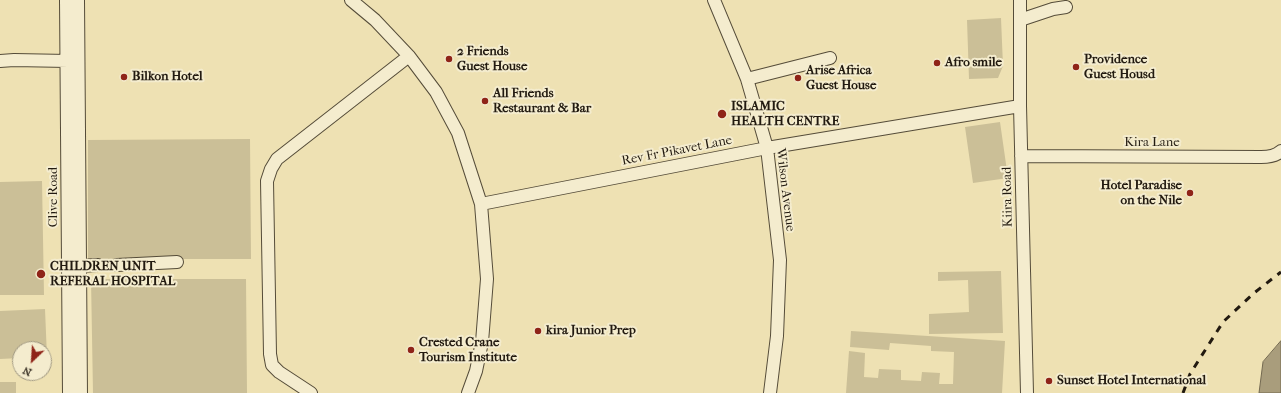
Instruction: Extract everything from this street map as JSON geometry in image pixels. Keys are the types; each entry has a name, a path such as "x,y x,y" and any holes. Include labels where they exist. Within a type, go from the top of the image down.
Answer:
{"street":[{"name":"Clive Road","path":"66,0 68,61 69,393"},
{"name":"Clive Road","path":"78,0 80,393"},
{"path":"351,0 375,20 409,56 436,92 458,133 481,204 487,278 482,342 476,371 468,393"},
{"name":"Wilson Avenue","path":"714,0 747,79 766,148 780,260 777,336 770,393"},
{"name":"Kiira Road","path":"1020,0 1020,106 1027,393"},
{"path":"1020,20 1053,9 1066,7"},
{"path":"311,393 279,372 272,365 270,354 266,181 271,169 278,159 409,56"},
{"path":"747,79 830,58"},
{"path":"0,61 68,61"},
{"name":"Rev Fr Pikavet Lane","path":"481,204 766,148 1020,106"},
{"name":"Kira Lane","path":"1022,156 1261,157 1272,156 1280,153 1281,151"},
{"path":"117,265 177,262"},
{"path":"79,266 98,265"}],"shaded area":[{"path":"1001,18 1003,66 998,78 969,79 967,20"},
{"path":"1000,122 1008,178 973,183 965,127"},
{"path":"250,139 251,259 88,259 88,140"},
{"path":"42,181 44,295 0,295 0,182"},
{"path":"1001,271 1003,333 929,334 929,314 969,312 968,280 938,281 938,272"},
{"path":"91,279 246,279 247,393 93,393"},
{"path":"45,309 46,341 12,341 12,358 0,359 0,311"},
{"path":"851,331 1005,341 1002,393 846,393 849,351 865,353 864,377 878,378 879,369 901,370 901,380 921,381 922,372 940,373 939,384 953,384 954,352 931,351 931,346 890,343 889,350 850,347"},
{"path":"1281,341 1281,393 1259,393 1263,362"},
{"path":"0,382 16,382 16,393 0,393"}],"tunnel":[{"path":"98,265 117,265"}],"railway":[{"path":"1183,393 1190,374 1223,322 1254,293 1281,272"}],"place":[{"name":"2 Friends Guest House","path":"449,59"},
{"name":"Afro smile","path":"937,63"},
{"name":"Providence Guest Housd","path":"1076,67"},
{"name":"Bilkon Hotel","path":"124,77"},
{"name":"Arise Africa Guest House","path":"798,78"},
{"name":"All Friends Restaurant & Bar","path":"485,101"},
{"name":"ISLAMIC HEALTH CENTRE","path":"722,114"},
{"name":"Hotel Paradise on the Nile","path":"1190,193"},
{"name":"CHILDREN UNIT REFERAL HOSPITAL","path":"41,274"},
{"name":"kira Junior Prep","path":"538,331"},
{"name":"Crested Crane Tourism Institute","path":"411,350"},
{"name":"Sunset Hotel International","path":"1049,381"}]}
